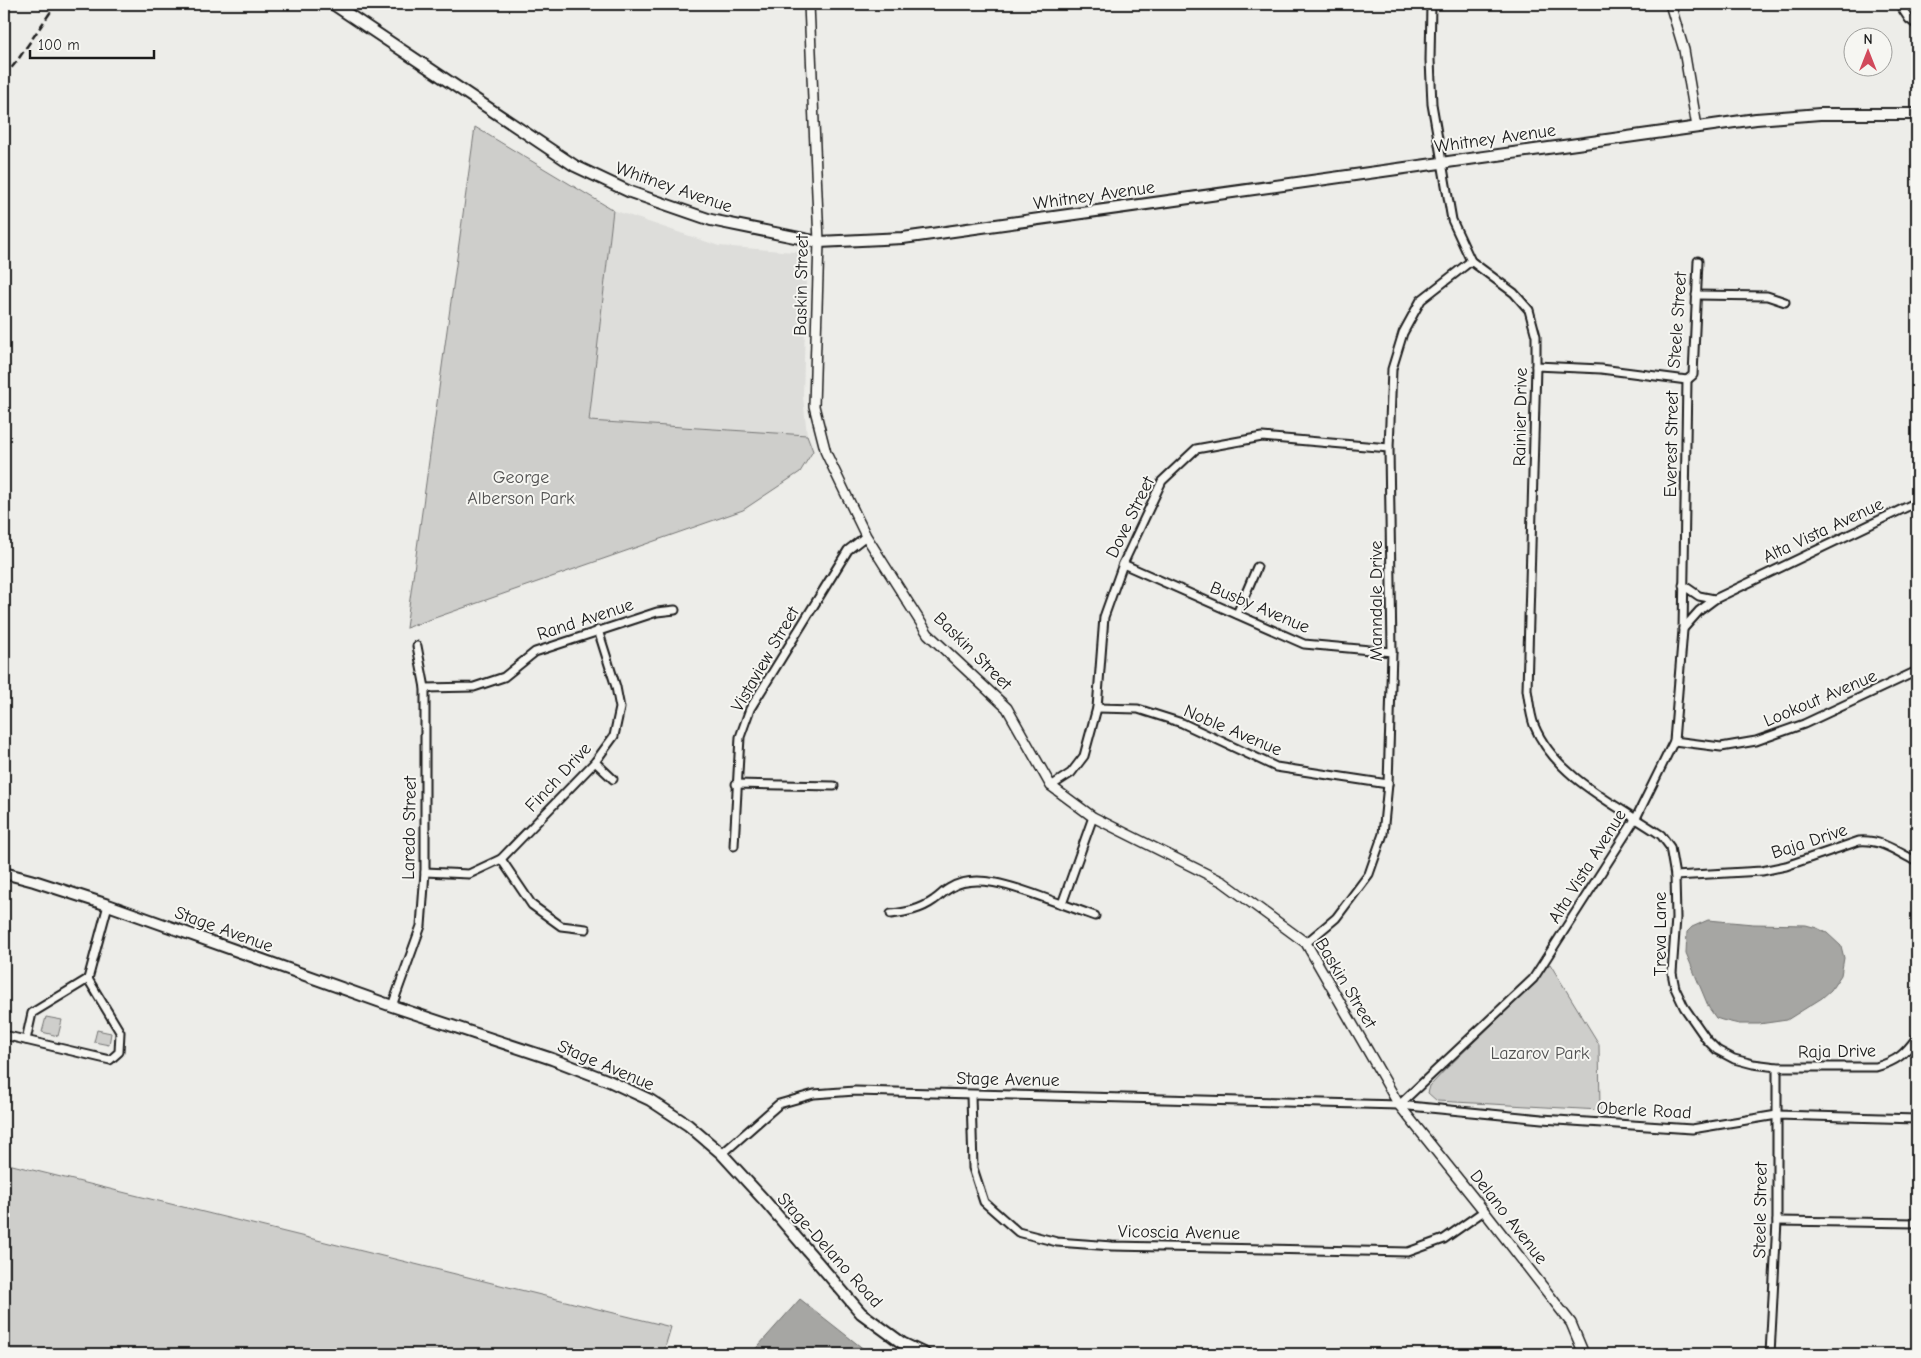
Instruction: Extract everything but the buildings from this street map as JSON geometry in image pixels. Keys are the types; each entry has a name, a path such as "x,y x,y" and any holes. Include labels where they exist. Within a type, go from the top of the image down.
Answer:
{"main road":[{"name":"Whitney Avenue","path":"333,4 575,166 630,192 711,220 819,242 903,238 1756,119 1820,114 1917,114"},
{"name":"Stage Avenue","path":"4,873 108,905 610,1081 650,1100 688,1125 722,1154"},
{"name":"Stage-Delano Road","path":"722,1154 765,1201 861,1314 902,1343 925,1354"}],"street":[{"name":"Baskin Street","path":"810,4 819,242 814,406 826,453 866,536 928,634 1007,708 1051,786 1094,817 1223,882 1306,943 1399,1105"},
{"name":"Rainier Drive","path":"1431,4 1430,60 1432,104 1452,220 1471,261 1514,293 1529,310 1536,336 1527,690 1534,724 1554,758 1560,764 1580,781 1636,818"},
{"path":"1670,4 1684,50 1697,127"},
{"path":"1899,4 1909,18 1917,25"},
{"name":"Manndale Drive","path":"1306,943 1336,918 1369,874 1383,834 1388,784 1392,652 1389,448 1392,370 1403,333 1421,300 1471,261"},
{"name":"Steele Street","path":"1687,380 1693,375 1698,261"},
{"path":"1696,295 1767,296 1785,302"},
{"name":"Everest Street","path":"1536,366 1601,369 1687,380 1683,630"},
{"name":"Dove Street","path":"1051,786 1071,773 1084,756 1097,708 1104,617 1123,564 1162,481 1196,449 1262,437 1389,448"},
{"name":"Alta Vista Avenue","path":"1399,1105 1533,979 1636,818 1674,742 1683,630 1699,611 1715,599 1917,502"},
{"name":"Vistaview Street","path":"734,846 740,737 750,709 848,550 866,536"},
{"name":"Busby Avenue","path":"1123,564 1304,644 1392,652"},
{"path":"1237,614 1256,568"},
{"path":"1683,585 1699,596 1715,599"},
{"name":"Rand Avenue","path":"425,688 474,687 504,677 534,652 657,612 675,610"},
{"name":"Finch Drive","path":"425,872 469,874 501,859 595,762 614,736 620,708 616,687 598,630"},
{"name":"Laredo Street","path":"392,1006 421,926 425,872 425,688 417,646"},
{"name":"Lookout Avenue","path":"1674,742 1721,747 1756,742 1804,724 1917,671"},
{"name":"Noble Avenue","path":"1097,708 1138,709 1182,723 1276,767 1388,784"},
{"path":"595,762 613,779"},
{"path":"736,784 834,786"},
{"path":"1062,904 1094,817"},
{"name":"Treva Lane","path":"1636,818 1661,835 1670,847 1675,876 1676,918 1672,973 1675,988 1684,1007 1706,1040 1717,1050 1734,1059 1777,1067"},
{"name":"Baja Drive","path":"1675,876 1770,869 1786,866 1859,841 1870,840 1880,842 1917,862"},
{"path":"501,859 532,905 561,926 586,929"},
{"path":"891,914 915,911 934,901 951,887 971,880 995,882 1095,916"},
{"path":"26,1040 32,1013 88,979 108,905"},
{"path":"4,1035 110,1060 120,1052 120,1032 88,979"},
{"name":"Raja Drive","path":"1777,1067 1876,1067 1892,1062 1904,1054 1917,1036"},
{"name":"Steele Street","path":"1770,1354 1777,1221 1777,1067"},
{"name":"Stage Avenue","path":"722,1154 779,1104 814,1094 855,1091 1399,1105"},
{"name":"Vicoscia Avenue","path":"971,1095 973,1168 984,1202 1018,1232 1057,1242 1112,1246 1408,1252 1444,1239 1484,1211"},
{"name":"Oberle Road","path":"1399,1105 1542,1119 1692,1129 1776,1115 1917,1119"},
{"name":"Delano Avenue","path":"1399,1105 1571,1323 1584,1354"},
{"path":"1777,1221 1917,1224"}],"shaded area":[{"path":"613,210 719,246 807,253 803,397 807,435 589,421"},
{"path":"1708,920 1753,924 1806,925 1817,928 1827,933 1841,946 1844,958 1841,975 1831,990 1822,998 1787,1020 1759,1024 1739,1024 1716,1018 1709,1008 1686,953 1687,932 1692,927"},
{"path":"800,1299 870,1354 751,1354"}],"green space":[{"name":"George Alberson Park","path":"475,127 613,210 589,421 807,435 813,451 800,472 743,510 406,628"},
{"name":"Lazarov Park","path":"1550,964 1599,1044 1600,1110 1437,1101 1428,1093 1430,1086 1499,1018"},
{"path":"46,1017 62,1020 58,1036 42,1032"},
{"path":"97,1030 111,1033 109,1045 94,1042"},
{"path":"4,1163 671,1327 663,1354 4,1354"}],"railway":[{"path":"4,77 56,4"}]}
